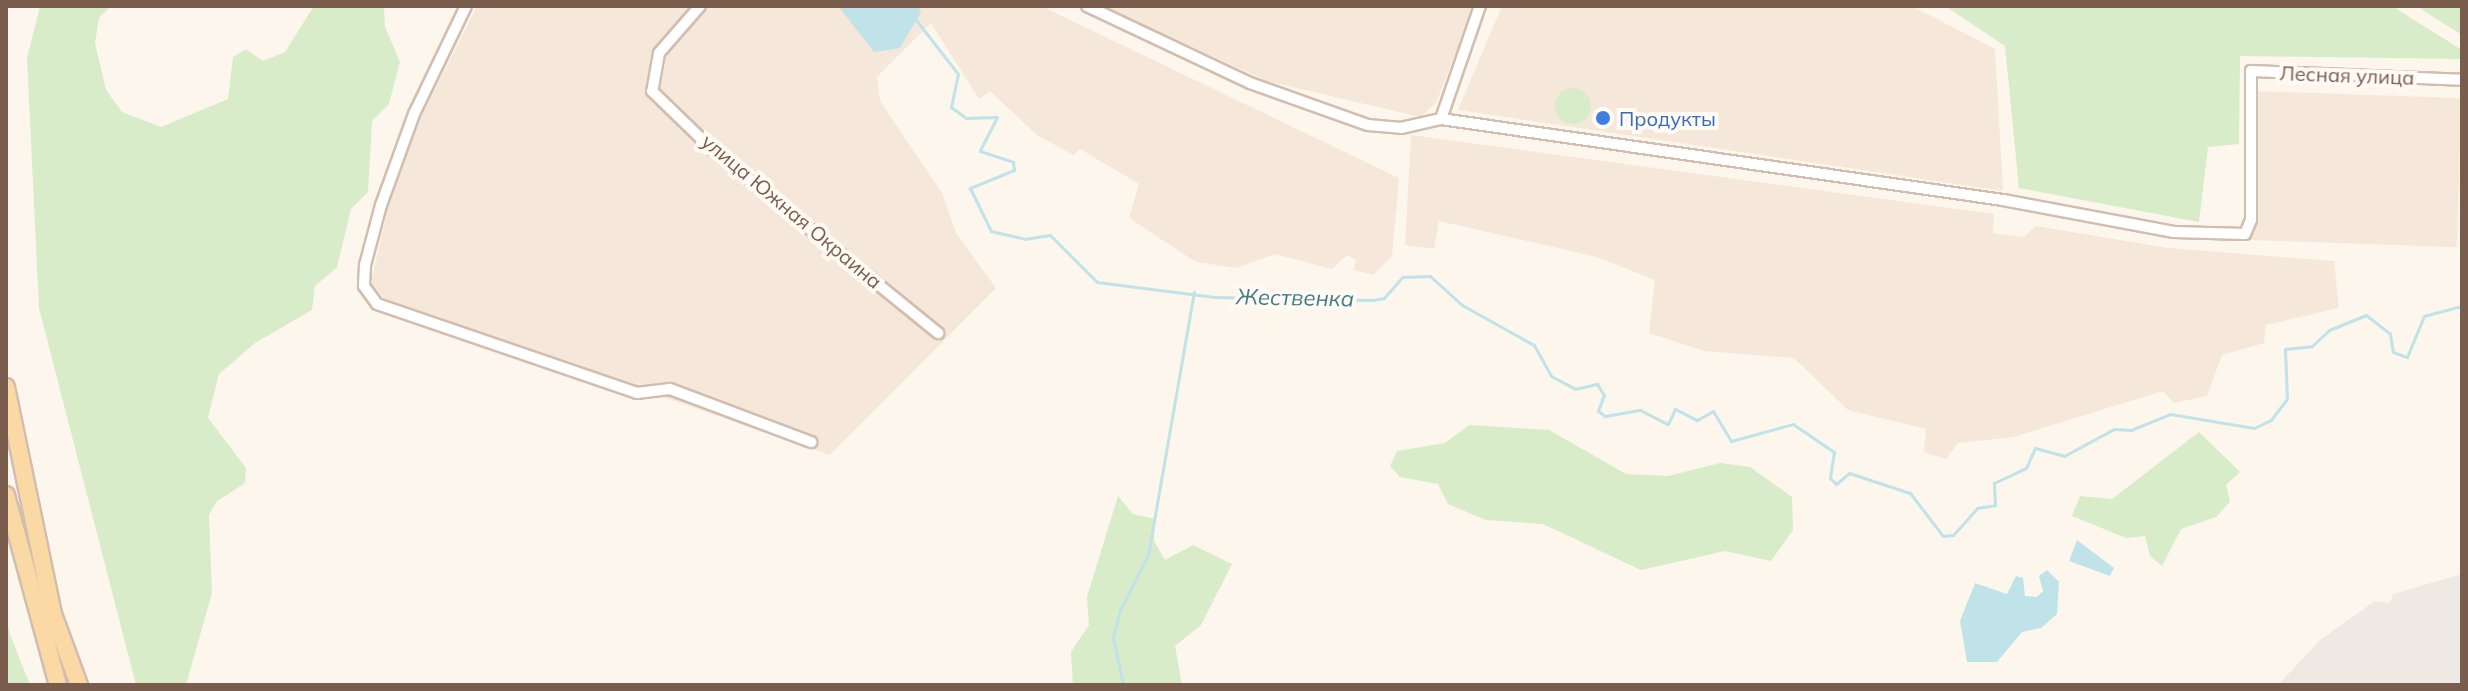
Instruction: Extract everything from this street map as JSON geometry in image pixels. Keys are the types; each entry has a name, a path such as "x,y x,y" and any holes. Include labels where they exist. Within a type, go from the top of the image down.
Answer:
{"main road":[{"path":"6,387 53,614 79,685"},
{"path":"6,495 58,685"}],"street":[{"path":"466,6 414,114 381,205 365,265 364,286 377,304 637,393 670,389 811,442"},
{"name":"улица Южная Окраина","path":"700,6 659,53 652,91 714,151 938,333"},
{"path":"1087,6 1250,83 1368,125 1401,128 1441,119 1480,6"},
{"name":"Лесная улица","path":"1441,119 2003,200 2174,232 2245,234 2251,220 2251,71 2462,80"}],"shaded area":[{"path":"477,6 1041,6 1399,178 1392,256 1373,275 1354,270 1356,260 1347,255 1332,269 1275,254 1237,268 1196,262 1129,218 1139,184 1080,149 1073,155 1037,135 990,91 979,99 931,23 877,77 880,101 942,193 956,233 996,288 830,455 386,301 371,282 389,204 420,119"},
{"path":"1102,6 1474,6 1436,103 1420,117 1267,81"},
{"path":"1502,6 1912,6 1995,49 2003,191 1458,110"},
{"path":"2254,91 2462,98 2457,247 2249,240"},
{"path":"1411,135 1994,214 1993,233 2024,237 2036,226 2168,248 2334,261 2339,308 2266,325 2264,343 2222,355 2207,396 2174,403 2163,391 2013,437 1958,443 1946,459 1924,452 1926,429 1848,410 1794,358 1704,351 1649,333 1655,280 1597,257 1439,221 1434,249 1405,245"},
{"path":"2462,574 2462,685 2278,685 2320,640 2375,601 2390,603 2393,594"}],"green space":[{"path":"40,6 111,6 99,18 95,43 106,90 122,112 161,127 228,99 233,57 246,49 263,61 285,52 314,6 384,6 385,27 400,62 389,104 372,121 368,192 351,209 337,267 315,286 312,310 255,343 219,374 208,418 246,468 245,483 216,502 209,515 212,593 186,685 136,685 39,308 27,58"},
{"path":"1945,6 2392,6 2462,50 2462,59 2240,56 2239,144 2208,147 2199,222 2019,188 2005,46"},
{"path":"2416,6 2462,6 2462,35"},
{"path":"1573,88 1586,93 1591,106 1586,119 1573,124 1560,119 1555,106 1560,93"},
{"path":"1469,425 1549,430 1626,474 1668,476 1720,463 1750,467 1792,497 1793,530 1771,561 1725,551 1641,570 1543,524 1486,520 1448,504 1438,484 1400,477 1390,466 1397,451 1445,443"},
{"path":"2199,432 2240,472 2226,485 2230,502 2216,517 2181,529 2162,566 2150,556 2145,536 2126,538 2072,516 2080,496 2112,499"},
{"path":"1118,496 1133,514 1155,519 1154,541 1165,560 1193,545 1232,564 1201,625 1175,646 1182,685 1073,685 1071,652 1089,625 1087,597"},
{"path":"6,618 10,634 30,685 6,685"}],"water":[{"path":"838,6 919,6 921,12 900,48 874,52"},
{"path":"2077,540 2114,568 2110,576 2069,561"},
{"path":"2047,570 2059,582 2057,614 2041,628 2022,632 1997,662 1967,662 1960,621 1975,583 2007,594 2016,576 2023,578 2025,596 2037,597 2043,591 2039,576"}],"waterway":[{"name":"Жественка","path":"916,20 958,74 951,107 966,118 997,117 980,151 1013,162 1014,170 970,188 991,231 1025,239 1050,235 1097,282 1214,297 1373,300 1384,298 1402,277 1430,276 1462,305 1534,345 1551,376 1575,389 1597,384 1604,395 1598,411 1605,416 1640,410 1668,424 1675,409 1697,420 1713,411 1731,441 1793,424 1834,452 1830,478 1836,484 1849,473 1910,493 1943,536 1953,535 1977,508 1995,505 1994,483 2026,468 2035,448 2064,456 2114,429 2131,430 2170,414 2254,428 2271,420 2287,399 2285,349 2312,346 2329,330 2366,315 2390,334 2393,352 2407,357 2424,316 2462,306"},
{"path":"1123,685 1113,637 1121,608 1148,555 1194,292"}],"place":[{"name":"Продукты","path":"1603,118"}]}
